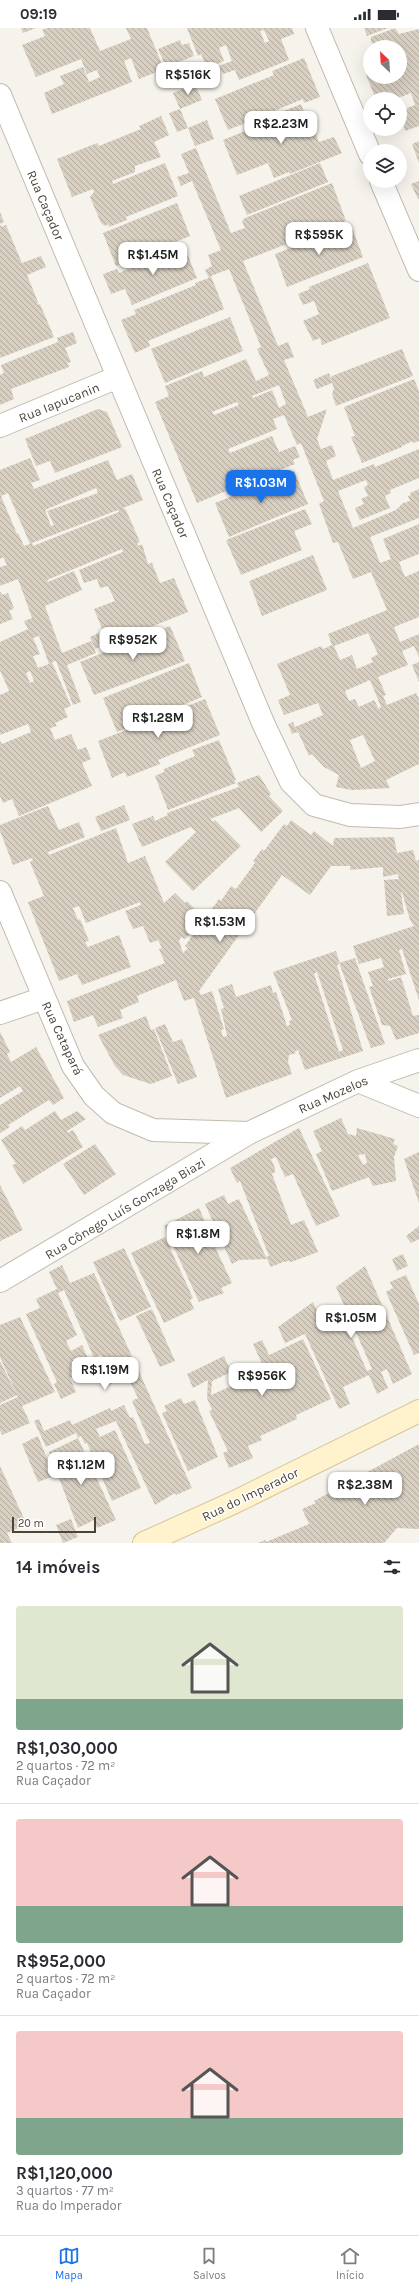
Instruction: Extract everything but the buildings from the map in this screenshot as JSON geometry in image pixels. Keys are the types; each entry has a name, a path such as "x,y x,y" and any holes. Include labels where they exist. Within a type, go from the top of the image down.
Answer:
{"street":[{"path":"317,28 366,144"},
{"name":"Rua Caçador","path":"0,95 264,725 290,782 314,805 350,815 400,817 419,814"},
{"path":"384,188 419,270"},
{"name":"Rua Iapucanin","path":"0,426 118,377"},
{"name":"Rua Catapará","path":"0,892 73,1066 94,1096 113,1113 153,1130 249,1133"},
{"path":"0,1013 44,998"},
{"name":"Rua Mozelos","path":"249,1133 358,1081 419,1060"},
{"path":"358,1081 419,1106"},
{"name":"Rua Cônego Luís Gonzaga Biazi","path":"0,1282 249,1133"},
{"name":"Rua do Imperador","path":"144,1543 235,1502 419,1411"}]}
